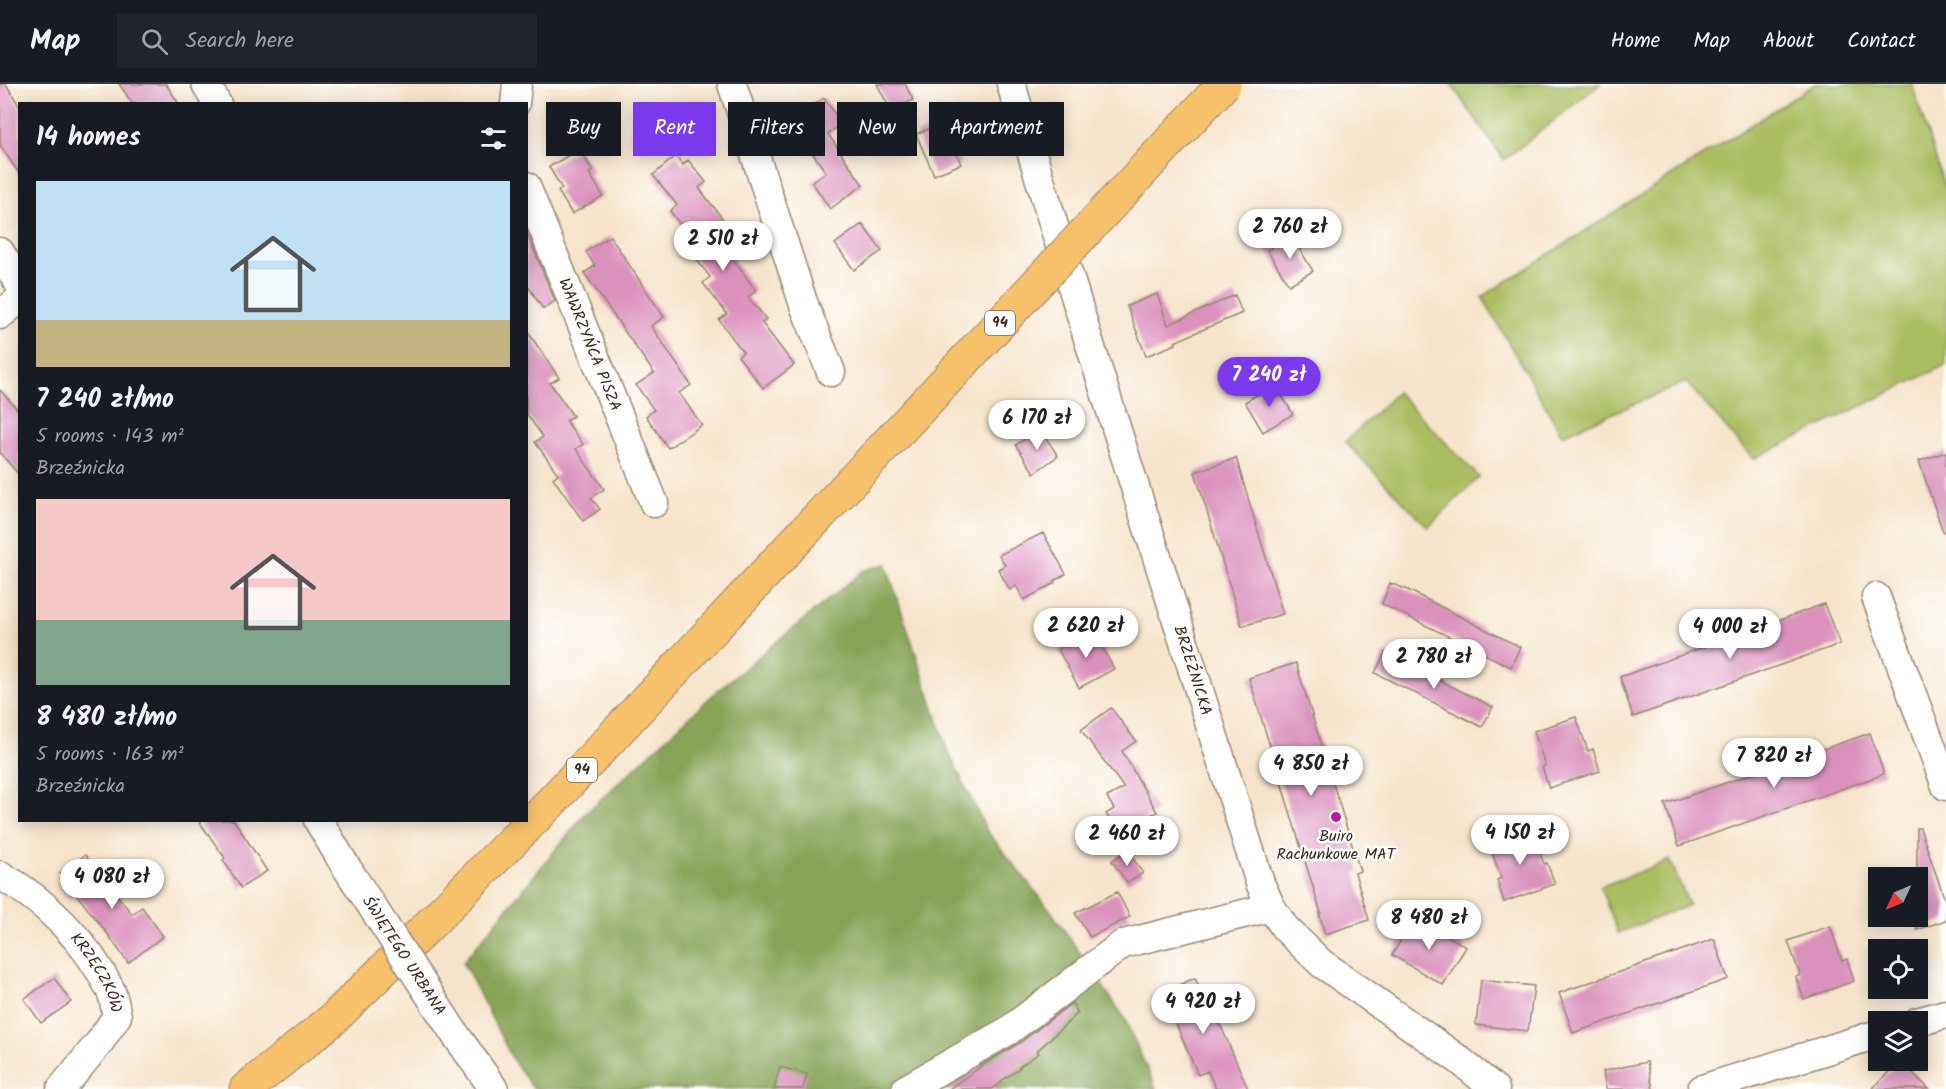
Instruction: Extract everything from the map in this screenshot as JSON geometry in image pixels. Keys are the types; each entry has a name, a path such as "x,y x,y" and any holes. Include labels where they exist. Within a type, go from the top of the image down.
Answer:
{"main road":[{"name":"94","path":"246,1089 332,1020 554,799 1224,84"}],"street":[{"path":"206,84 216,102"},
{"path":"515,102 517,84"},
{"path":"732,84 804,305 831,372"},
{"name":"BRZEŹNICKA","path":"1011,84 1260,883 1271,907 1285,928 1321,963 1458,1059 1496,1089"},
{"name":"WAWRZYŃCA PISZA","path":"528,191 654,503"},
{"path":"0,252 18,282"},
{"path":"0,315 18,301"},
{"path":"1876,597 1946,786"},
{"name":"ŚWIĘTEGO URBANA","path":"319,822 454,1034 494,1089"},
{"name":"KRZĘCZKÓW","path":"0,874 19,886 57,917 90,956 111,991 117,1016 99,1043 61,1089"},
{"path":"906,1089 1008,1031 1124,944 1271,907"},
{"path":"1928,1019 1946,1014"},
{"path":"1702,1089 1868,1037"}],"green space":[{"path":"1451,84 1600,84 1504,160"},
{"path":"1815,84 1912,84 1946,191 1946,365 1753,459 1686,382 1562,435 1482,297"},
{"path":"1397,392 1479,477 1428,527 1345,442"},
{"path":"886,564 948,751 987,831 1051,911 1124,1017 1156,1089 533,1089 513,1060 463,962 585,814 717,691 863,571"},
{"path":"1670,860 1689,905 1618,933 1600,887"}],"building":[{"path":"0,84 6,84 18,104 18,172 0,145"},
{"path":"119,84 166,84 178,102 132,102"},
{"path":"877,84 905,84 913,100 909,102 886,102"},
{"path":"824,98 837,117 837,128 828,134 837,147 837,156 843,156 863,185 830,209 812,182 826,172 815,156 825,156 825,102 818,102"},
{"path":"929,129 929,156 958,156 961,164 934,175 917,134"},
{"path":"567,156 583,156 593,171 589,173 603,196 572,214 558,191 562,189 549,167"},
{"path":"676,156 683,165 688,160 706,182 699,188 723,219 716,224 733,246 727,251 756,291 748,297 766,319 762,323 794,365 763,388 738,356 743,352 719,320 727,314 703,283 710,277 687,247 694,242 670,211 677,205 653,175"},
{"path":"862,224 882,251 854,270 835,244"},
{"path":"1291,235 1313,271 1289,285 1267,250"},
{"path":"528,236 555,301 543,309 528,286"},
{"path":"610,236 664,317 651,326 691,385 679,393 702,425 668,448 646,416 654,410 636,385 654,373 584,273 595,266 586,252"},
{"path":"1157,294 1168,325 1235,295 1242,313 1146,356 1127,306"},
{"path":"528,332 559,378 550,383 573,416 566,421 583,444 576,449 604,489 591,498 600,509 583,521 553,478 558,474 535,442 543,437 528,416"},
{"path":"1275,384 1293,414 1263,432 1245,402"},
{"path":"0,390 18,410 18,474 0,453"},
{"path":"1040,429 1058,456 1034,473 1016,445"},
{"path":"1946,452 1946,531 1943,532 1919,461"},
{"path":"1236,458 1283,614 1242,626 1195,472"},
{"path":"1043,533 1066,574 1054,581 1055,583 1024,600 1016,586 1010,590 998,569 1005,565 999,555"},
{"path":"1390,583 1520,647 1511,667 1382,604"},
{"path":"1824,604 1840,644 1633,717 1620,677"},
{"path":"1093,631 1114,669 1079,688 1058,649"},
{"path":"1385,653 1493,707 1482,727 1375,673"},
{"path":"1296,663 1360,871 1355,873 1369,920 1325,934 1319,913 1321,913 1249,678"},
{"path":"1111,708 1136,741 1122,751 1157,812 1118,833 1106,814 1114,809 1107,797 1124,788 1081,730"},
{"path":"1576,717 1588,751 1593,749 1600,771 1549,788 1534,731"},
{"path":"1870,733 1884,774 1679,846 1665,804"},
{"path":"199,822 235,822 267,871 241,888 223,860 225,858"},
{"path":"1917,828 1920,828 1946,903 1946,920 1928,926 1928,867 1917,867"},
{"path":"1531,829 1544,864 1547,863 1555,884 1504,902 1497,880 1501,878 1489,844"},
{"path":"1127,850 1143,873 1127,883 1112,861"},
{"path":"85,855 132,914 142,907 163,936 128,963 60,874"},
{"path":"1117,892 1130,917 1090,937 1075,913"},
{"path":"1415,916 1466,947 1443,985 1392,955"},
{"path":"1830,926 1842,961 1847,959 1854,981 1804,999 1796,977 1800,975 1788,941"},
{"path":"1714,939 1728,979 1573,1033 1559,993"},
{"path":"54,978 71,1002 41,1023 24,999"},
{"path":"1195,978 1204,998 1208,996 1248,1089 1216,1089 1208,1071 1198,1075 1171,1012 1166,1014 1158,994"},
{"path":"1481,980 1534,986 1528,1031 1476,1025"},
{"path":"1072,1003 1078,1013 1037,1051 1039,1053 992,1089 949,1089 1018,1044"},
{"path":"1647,1062 1653,1089 1606,1089 1603,1071"},
{"path":"780,1067 807,1074 803,1089 774,1089"},
{"path":"1890,1071 1911,1071 1929,1089 1872,1089"}],"place":[{"name":"Buiro Rachunkowe MAT","path":"1336,817"}]}
